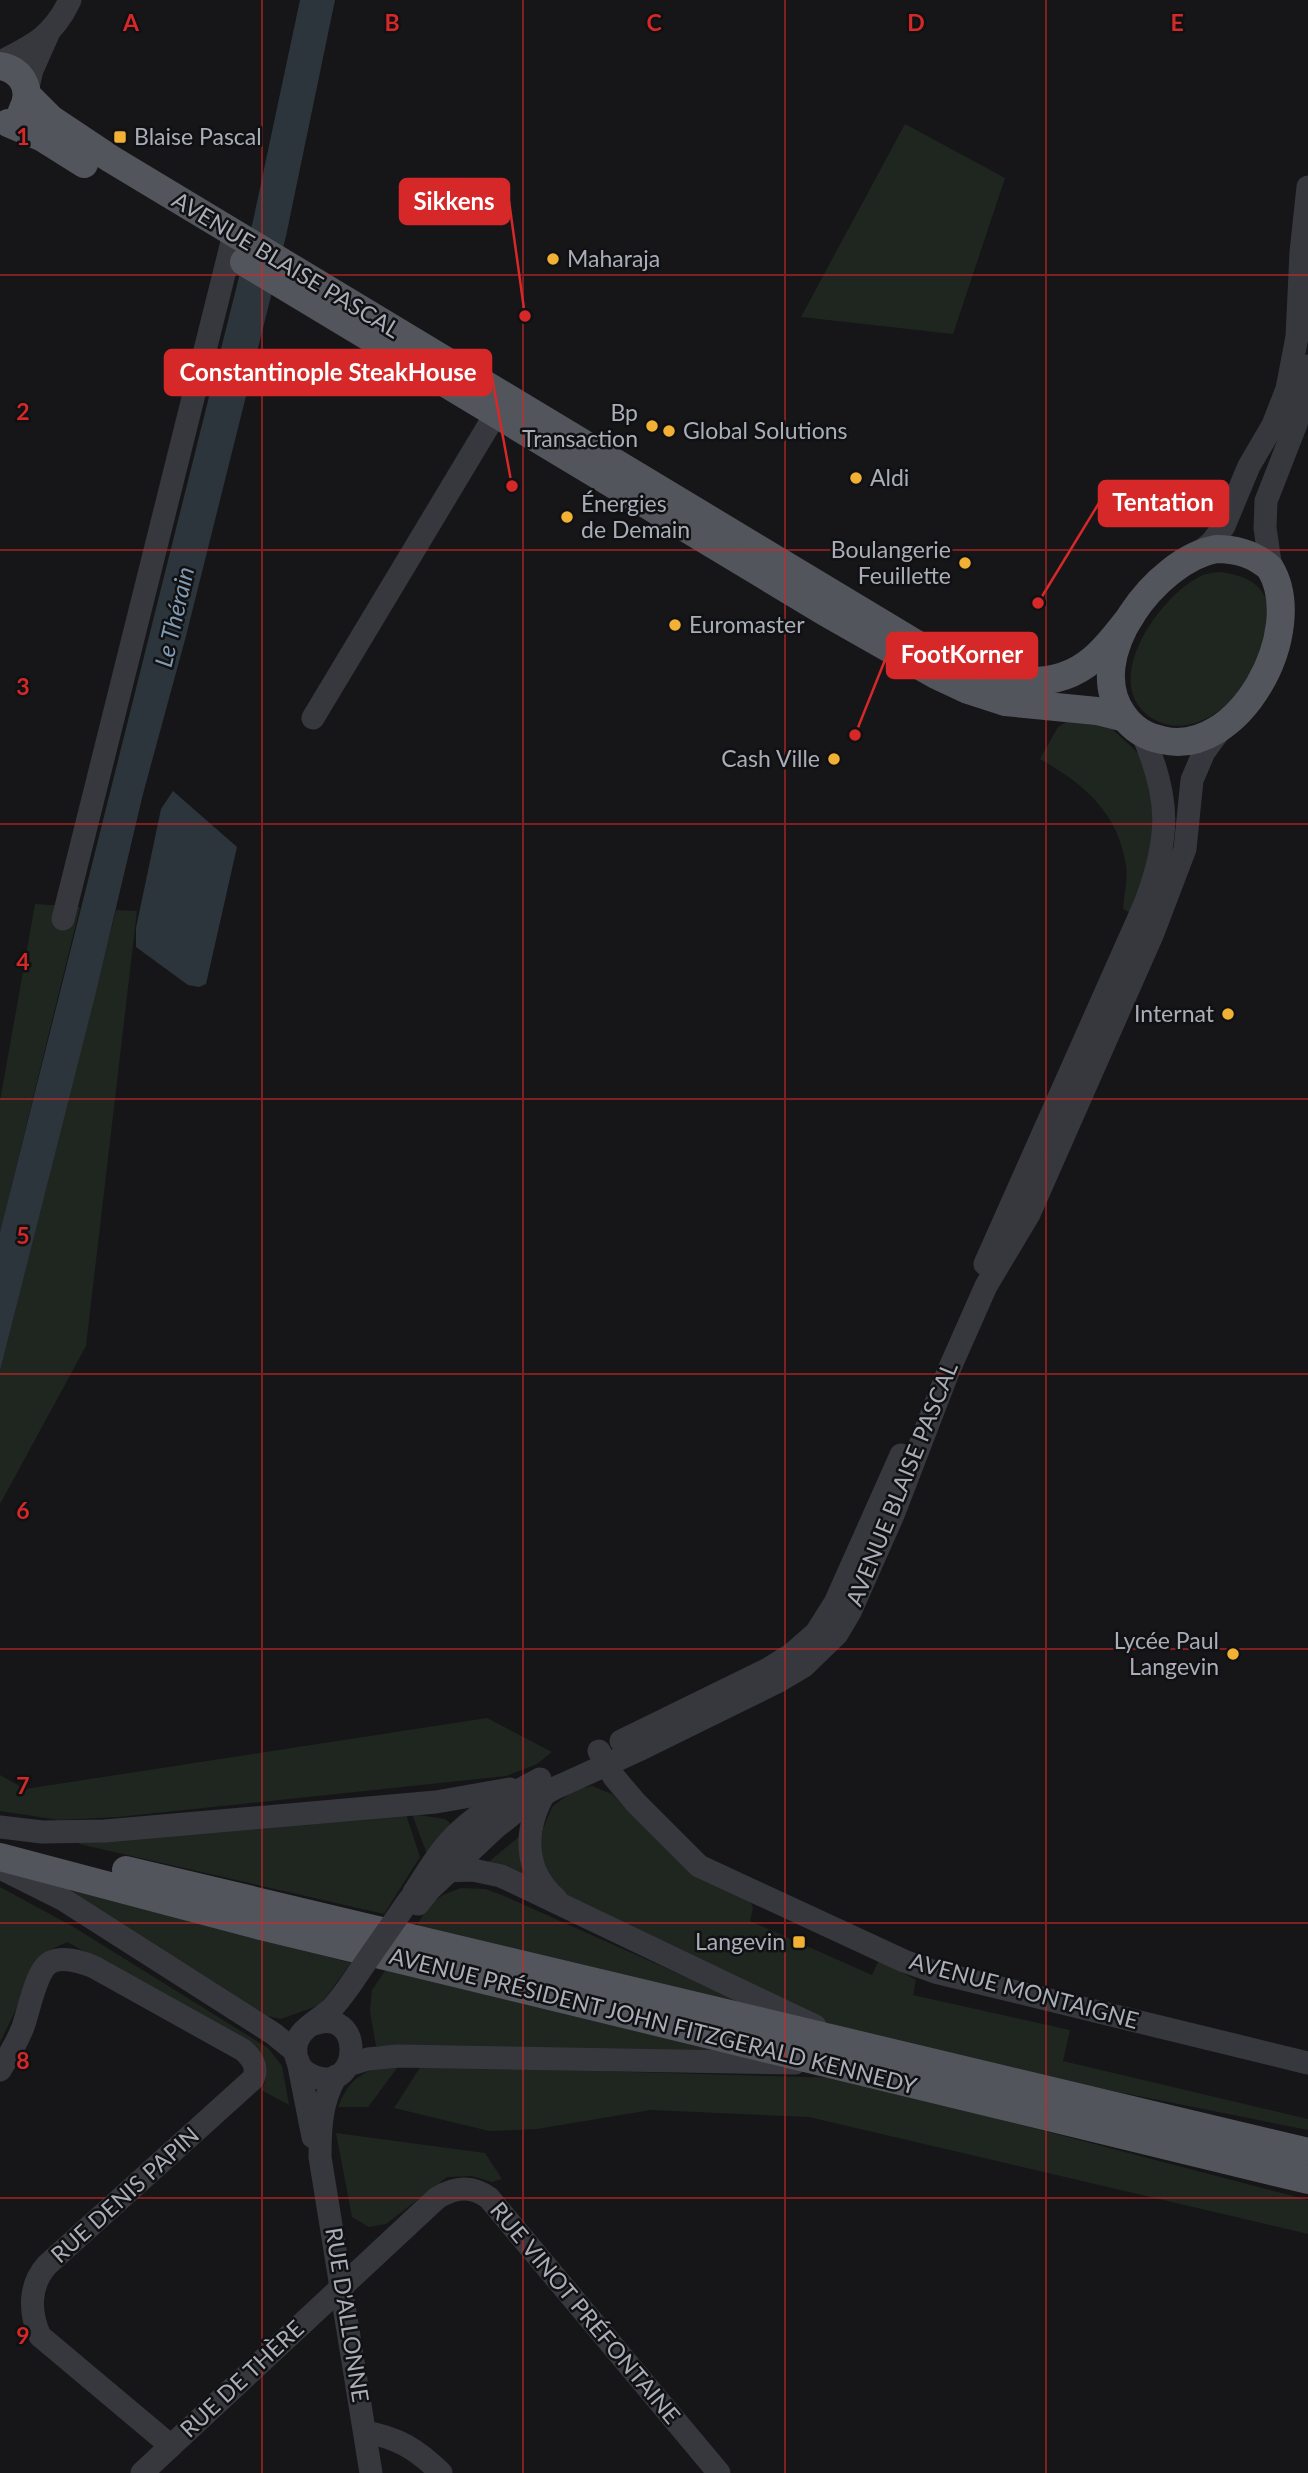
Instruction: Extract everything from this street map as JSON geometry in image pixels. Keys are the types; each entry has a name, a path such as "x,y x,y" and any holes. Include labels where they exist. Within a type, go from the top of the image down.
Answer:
{"main road":[{"name":"AVENUE BLAISE PASCAL","path":"0,64 18,74 27,93 44,113 235,245"},
{"name":"AVENUE BLAISE PASCAL","path":"4,124 21,114 27,93"},
{"name":"AVENUE BLAISE PASCAL","path":"4,124 41,137 235,245 501,405 933,654 967,669 1025,681 1059,677 1074,672 1092,660 1165,576 1198,554 1216,549 1237,550 1258,559 1289,585 1294,612 1293,636 1276,676 1251,706 1219,733 1182,743 1164,741 1134,726 1085,710 1018,704 968,690 858,632 501,405"},
{"name":"AVENUE BLAISE PASCAL","path":"1131,616 1119,637 1111,669 1113,698 1134,726"},
{"path":"1276,676 1299,650"},
{"name":"AVENUE PRÉSIDENT JOHN FITZGERALD KENNEDY","path":"0,1840 1308,2152"},
{"name":"AVENUE PRÉSIDENT JOHN FITZGERALD KENNEDY","path":"0,1857 257,1925 1308,2182"},
{"path":"1229,2133 1308,2142"}],"street":[{"path":"0,64 48,34 57,24 70,0"},
{"path":"27,93 32,70 48,34"},
{"path":"1198,554 1224,526 1249,466 1273,425 1287,389 1297,337 1301,252 1308,187"},
{"path":"62,919 235,245"},
{"path":"1289,585 1265,528 1266,501 1299,412 1308,366"},
{"path":"313,718 501,405"},
{"name":"AVENUE BLAISE PASCAL","path":"603,1758 781,1661 809,1641 830,1613 1151,887 1161,846 1164,804 1157,765 1134,726"},
{"name":"AVENUE BLAISE PASCAL","path":"311,2025 333,2008 364,1974 414,1902 425,1877 442,1850 464,1827 485,1811 784,1678 816,1656 844,1624 893,1516 948,1372 986,1286 1029,1214 1166,901 1185,849 1192,780 1204,752 1219,733"},
{"name":"AVENUE MONTAIGNE","path":"603,1758 636,1802 692,1860 706,1870 915,1966 1308,2063"},
{"path":"0,1826 42,1832 105,1831 436,1802 540,1788 529,1832 531,1859 543,1886 564,1906"},
{"name":"AVENUE BLAISE PASCAL","path":"414,1902 540,1788"},
{"path":"436,1802 453,1811 464,1827 465,1850 454,1867"},
{"path":"425,1877 454,1867 492,1873 807,2023 877,2049"},
{"path":"0,1868 64,1900 274,2034 297,2056 302,2068 312,2076 324,2078 368,2059 398,2056 828,2064"},
{"name":"RUE DENIS PAPIN","path":"0,2070 23,2027 41,1972 51,1962 65,1960 87,1964 153,1999 243,2050 254,2062 256,2074 253,2079 47,2265 36,2280 33,2290 33,2311 37,2329 46,2342 171,2446"},
{"name":"AVENUE BLAISE PASCAL","path":"349,2037 352,2005 364,1974"},
{"path":"297,2056 300,2034 311,2025 332,2023 349,2037 352,2049 342,2071"},
{"name":"RUE D'ALLONNE","path":"297,2056 309,2122 320,2157 343,2286 371,2473"},
{"name":"RUE D'ALLONNE","path":"320,2157 322,2114 326,2097 342,2071"},
{"name":"RUE VINOT PRÉFONTAINE","path":"343,2286 438,2198 456,2189 482,2193 489,2198 719,2473"},
{"name":"RUE DE THÈRE","path":"142,2473 343,2286"},
{"path":"365,2432 383,2435 406,2444 441,2473"}],"shaded area":[{"path":"905,124 1005,178 953,334 801,317"},
{"path":"1219,572 1236,575 1257,586 1266,600 1272,625 1252,673 1232,700 1208,718 1182,726 1168,725 1155,720 1138,705 1131,686 1132,664 1140,642 1169,601 1186,585 1203,575"},
{"path":"1070,720 1109,726 1141,756 1155,801 1150,858 1132,914 1123,909 1126,865 1122,846 1107,815 1085,790 1040,759 1058,727"},
{"path":"35,904 80,907 0,1232 0,1101"},
{"path":"116,910 137,911 86,1346 0,1504 0,1371"},
{"path":"487,1718 552,1752 537,1764 506,1776 118,1817 59,1820 0,1811 0,1775 25,1789"},
{"path":"592,1786 612,1794 692,1875 750,1901 753,1908 750,1921 872,1975 879,1960 916,1980 913,1995 1070,2030 1063,2061 1308,2119 1308,2130 1058,2080 896,2044 825,2022 578,1903 554,1887 540,1852 543,1829 552,1807 575,1789"},
{"path":"406,1814 420,1857 384,1914 79,1844 81,1839"},
{"path":"412,1814 445,1819 450,1823 449,1829 428,1857"},
{"path":"522,1834 528,1878 485,1865"},
{"path":"55,1886 351,1963 320,2005 281,2019 259,2014"},
{"path":"0,1887 72,1926 268,2048 282,2066 289,2105 261,2090 267,2067 259,2051 170,1998 67,1942 44,1953 0,2042"},
{"path":"461,1888 485,1889 502,1895 753,2007 417,1926 434,1901"},
{"path":"387,1968 718,2047 716,2053 376,2046 370,2011 372,1990"},
{"path":"400,2064 368,2107 338,2107 354,2080 369,2071"},
{"path":"421,2066 842,2078 1308,2200 1308,2234 809,2117 651,2110 537,2129 489,2131 394,2108"},
{"path":"336,2133 485,2153 502,2179 492,2182 472,2176 447,2177 386,2224 369,2227 352,2217"}],"water":[{"name":"Le Thérain","path":"300,0 335,0 286,236 186,636 143,794 0,1371 0,1232 253,221"},
{"path":"173,791 237,847 206,984 199,987 188,985 136,947 136,928 161,809"}],"place":[{"name":"Blaise Pascal","path":"120,137"},
{"name":"Maharaja","path":"553,259"},
{"name":"Sikkens","path":"525,316"},
{"name":"Bp Transaction","path":"652,426"},
{"name":"Global Solutions","path":"669,431"},
{"name":"Aldi","path":"856,478"},
{"name":"Constantinople SteakHouse","path":"512,486"},
{"name":"Énergies de Demain","path":"567,517"},
{"name":"Boulangerie Feuillette","path":"965,563"},
{"name":"Tentation","path":"1038,603"},
{"name":"Euromaster","path":"675,625"},
{"name":"FootKorner","path":"855,735"},
{"name":"Cash Ville","path":"834,759"},
{"name":"Internat","path":"1228,1014"},
{"name":"Lycée Paul Langevin","path":"1233,1654"},
{"name":"Langevin","path":"799,1942"}]}
